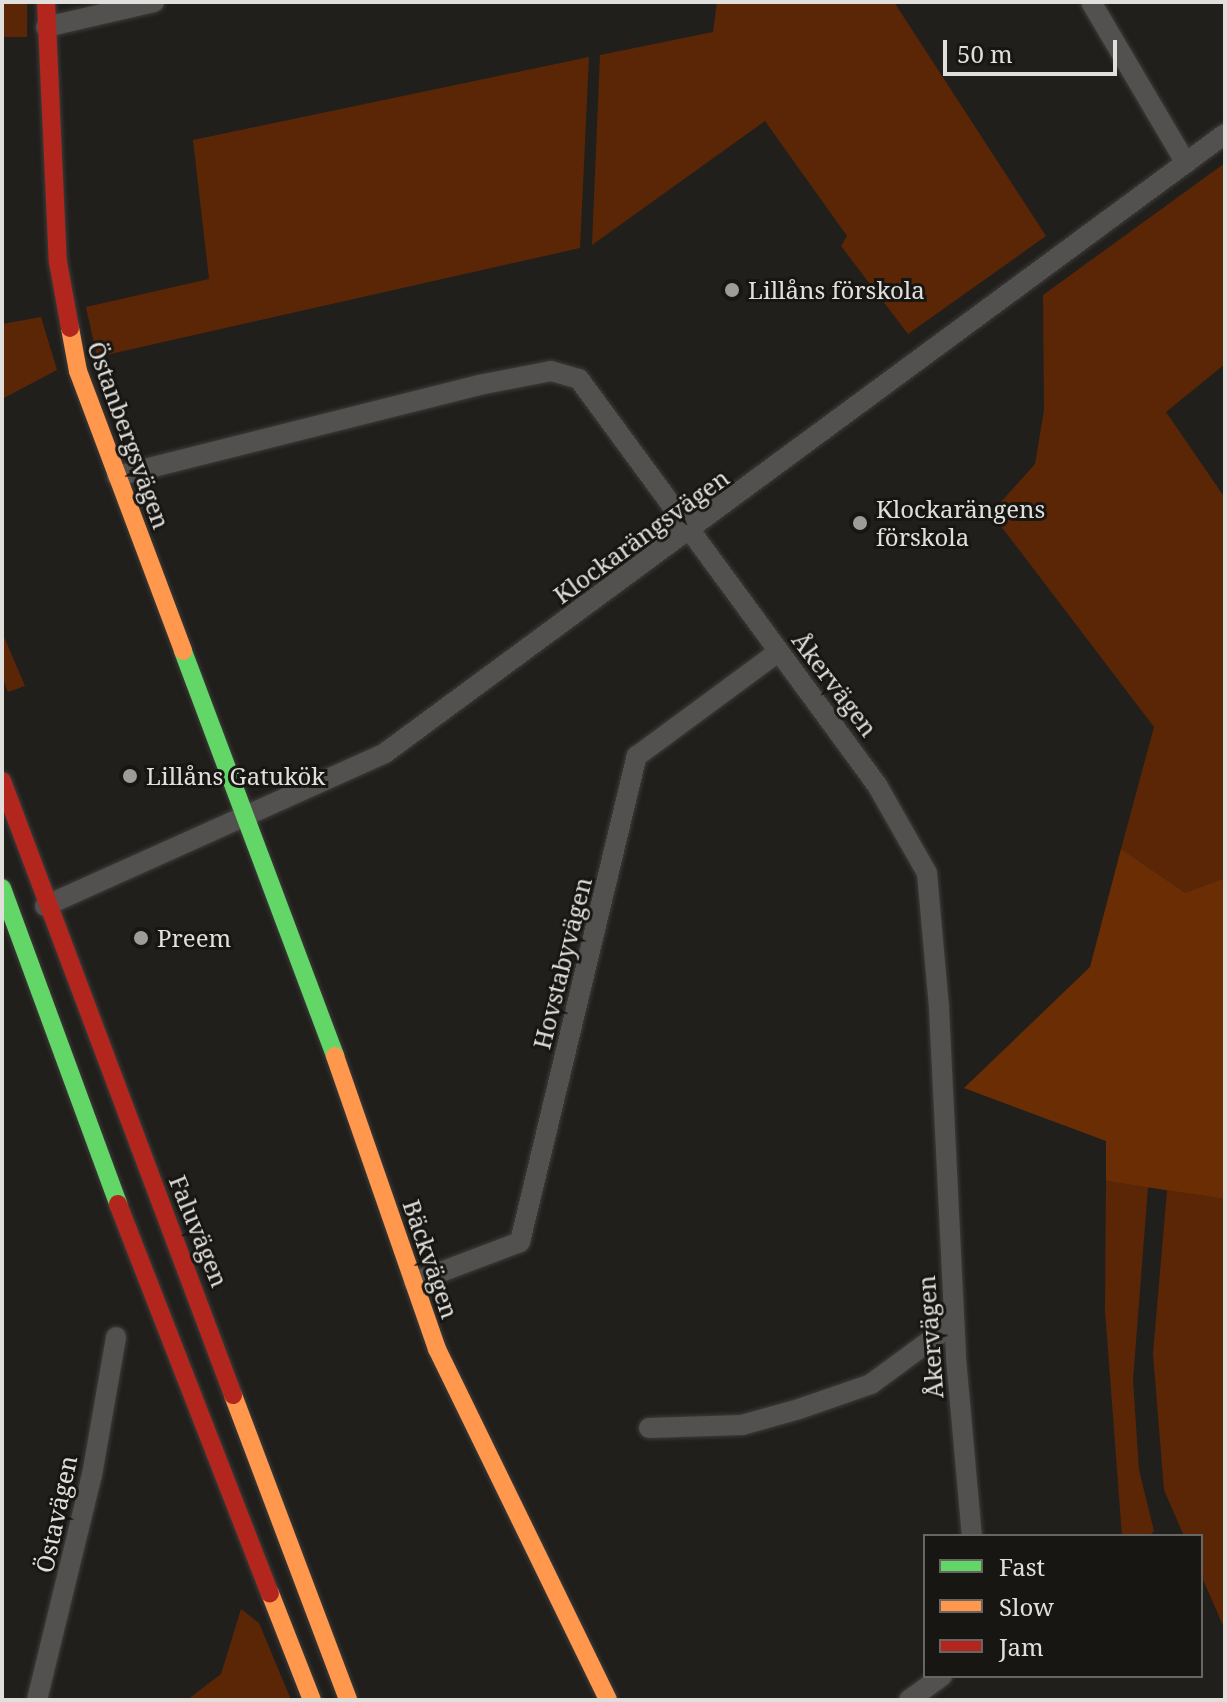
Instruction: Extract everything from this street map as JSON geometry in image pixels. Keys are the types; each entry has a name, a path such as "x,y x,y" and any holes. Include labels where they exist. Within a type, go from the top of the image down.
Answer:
{"main road":[{"name":"Östanbergsvägen","path":"46,2 58,262 69,340 245,819"},
{"name":"Faluvägen","path":"2,781 45,906 182,1249 348,1700"},
{"name":"Bäckvägen","path":"245,819 414,1282 474,1427 608,1700"},
{"path":"2,888 7,918 312,1700"},
{"path":"7,918 45,906"}],"street":[{"path":"46,27 154,2"},
{"path":"1091,2 1186,163"},
{"name":"Klockarängsvägen","path":"45,906 245,819 385,753 690,533 1225,134"},
{"name":"Åkervägen","path":"117,476 551,371 579,379 877,785 927,873 939,1008 954,1323 972,1534"},
{"name":"Hovstabyvägen","path":"414,1282 520,1242 637,756 778,652"},
{"path":"649,1428 742,1425 799,1409 871,1384 954,1323"},
{"name":"Östavägen","path":"37,1700 92,1475 116,1337"},
{"path":"909,1700 939,1678"}],"shaded area":[{"path":"2,2 27,2 27,37 2,37"},
{"path":"717,2 894,2 1046,236 908,334 841,246 847,236 765,121 592,245 600,55 713,32"},
{"path":"589,57 580,248 97,357 86,307 209,279 193,140"},
{"path":"1225,163 1225,364 1166,412 1225,498 1225,878 1185,894 1121,849 1154,727 991,513 1035,464 1044,410 1043,295"},
{"path":"41,317 57,370 2,399 2,324"},
{"path":"2,632 25,686 8,692 2,677"},
{"path":"1121,849 1185,893 1225,878 1225,1199 1106,1181 1106,1141 964,1088 1090,967"},
{"path":"1106,1181 1148,1187 1133,1380 1139,1470 1154,1531 1151,1534 1122,1534 1105,1310"},
{"path":"1167,1190 1225,1199 1225,1630 1203,1580 1203,1534 1183,1534 1164,1490 1153,1354"},
{"path":"241,1609 259,1623 291,1700 187,1700 221,1674"}],"traffic: fast":[{"path":"183,651 335,1056"},
{"path":"2,888 118,1204"}],"traffic: slow":[{"path":"70,328 78,371 183,651"},
{"path":"335,1056 437,1349 608,1700"},
{"path":"233,1395 348,1700"},
{"path":"270,1593 312,1700"}],"traffic: jam":[{"path":"46,2 58,262 70,328"},
{"path":"2,781 233,1395"},
{"path":"118,1204 270,1593"}],"place":[{"name":"Lillåns förskola","path":"732,290"},
{"name":"Klockarängens förskola","path":"860,523"},
{"name":"Lillåns Gatukök","path":"130,776"},
{"name":"Preem","path":"141,938"}]}
